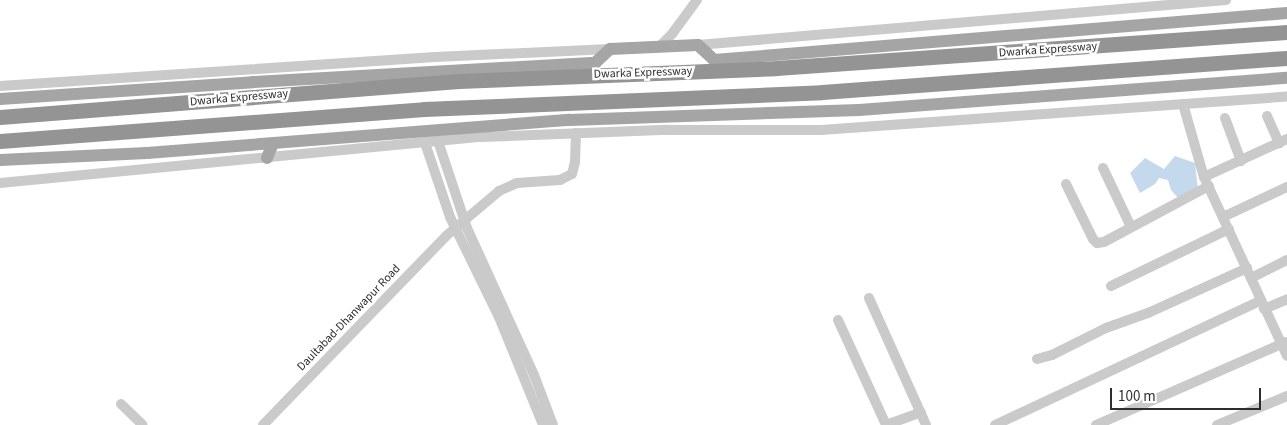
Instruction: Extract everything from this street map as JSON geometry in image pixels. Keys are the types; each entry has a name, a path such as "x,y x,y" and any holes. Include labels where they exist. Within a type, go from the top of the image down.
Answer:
{"highway":[{"name":"Dwarka Expressway","path":"0,117 460,80 776,68 1287,32"},
{"name":"Dwarka Expressway","path":"0,141 424,109 822,92 1287,58"}],"main road":[{"path":"0,99 253,82 595,63 610,49 698,45 714,60 1287,13"},
{"path":"0,160 179,150 570,120 858,110 1287,78"},
{"path":"267,158 273,143"}],"street":[{"path":"659,47 672,34 697,0"},
{"path":"698,45 1226,0"},
{"path":"0,86 435,57 610,49"},
{"path":"0,183 438,142 668,130 821,130 1287,97"},
{"path":"1183,104 1207,182 1262,305 1284,343 1287,356"},
{"path":"1066,184 1093,239 1097,243 1104,242 1241,161 1283,141 1267,116"},
{"path":"1226,118 1241,161"},
{"name":"Daultabad-Dhanwapur Road","path":"263,425 446,236 464,220 508,185 560,180 572,174 575,162 576,134"},
{"path":"438,142 464,220 534,374 553,425"},
{"path":"425,143 455,229 499,317 543,425"},
{"path":"1103,168 1131,227"},
{"path":"1223,217 1287,187"},
{"path":"1111,286 1229,229"},
{"path":"1037,359 1052,355 1106,328 1287,260"},
{"path":"869,298 926,425"},
{"path":"995,425 1262,305 1287,299"},
{"path":"838,320 886,425 921,412"},
{"path":"1096,425 1284,343"},
{"path":"1217,425 1287,396"},
{"path":"121,404 143,425"}],"water":[{"path":"1175,156 1195,163 1198,190 1179,199 1171,190 1168,180 1159,178 1155,184 1140,193 1130,173 1145,158 1164,169"}]}
